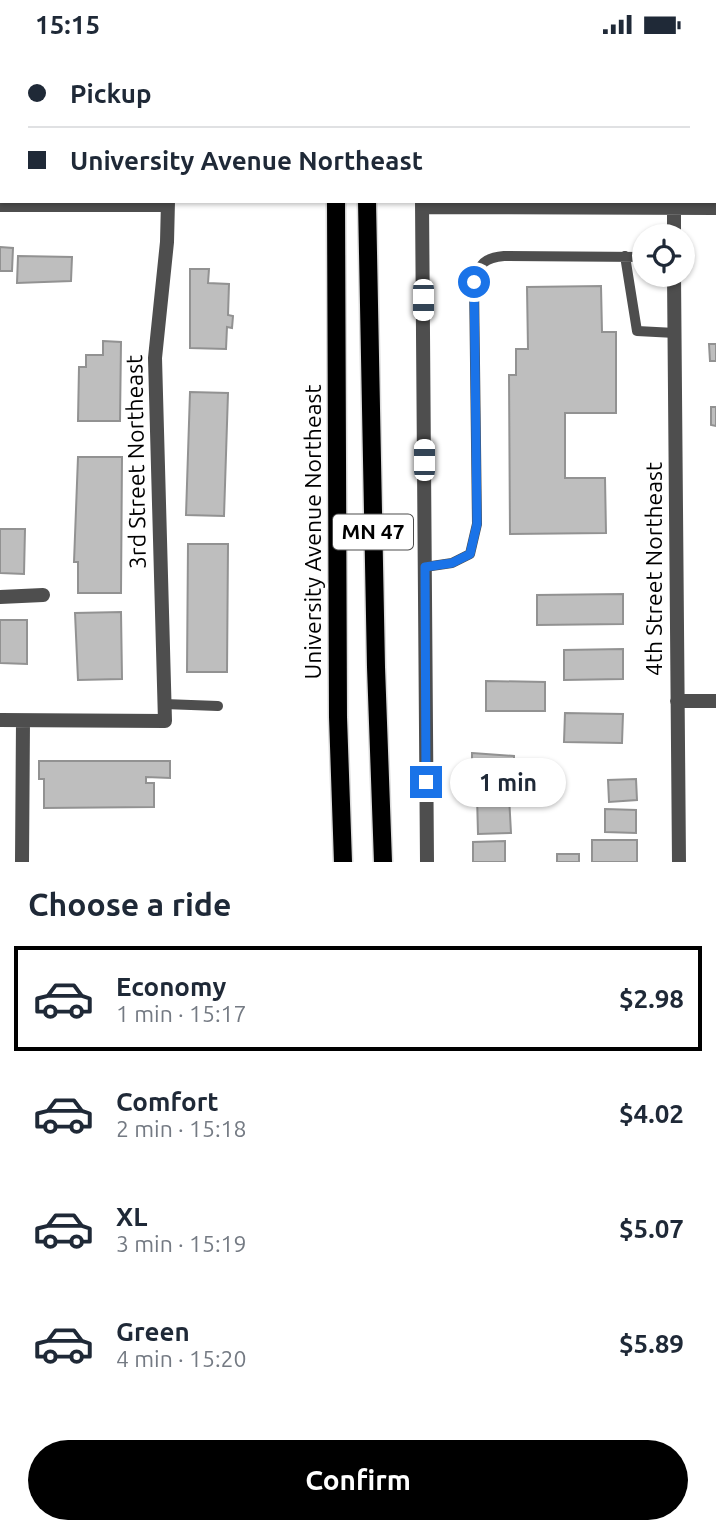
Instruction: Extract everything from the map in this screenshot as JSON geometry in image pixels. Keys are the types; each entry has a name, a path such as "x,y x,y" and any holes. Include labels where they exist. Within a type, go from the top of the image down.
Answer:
{"main road":[{"name":"University Avenue Northeast","path":"336,203 338,703 343,862"},
{"name":"MN 47","path":"367,203 376,667 383,862"}],"street":[{"path":"0,205 168,203"},
{"name":"3rd Street Northeast","path":"23,721 165,722 155,358 167,242 168,203"},
{"path":"426,862 422,204 674,205 716,208"},
{"path":"674,205 674,224"},
{"name":"4th Street Northeast","path":"674,287 679,862"},
{"path":"0,597 43,595"},
{"path":"677,701 716,701"},
{"path":"0,720 23,721 22,862"}],"lane":[{"path":"425,567 452,563 470,554 476,531 474,282 480,265 488,257 504,256 632,256"},
{"path":"625,256 637,331 675,333"},
{"path":"164,705 218,706"}],"building":[{"path":"0,247 13,248 12,271 0,271"},
{"path":"18,256 72,257 71,281 17,283"},
{"path":"190,269 209,269 208,283 229,284 228,315 233,316 232,328 227,327 226,349 190,348"},
{"path":"601,286 602,332 616,332 616,413 565,413 565,478 605,478 606,533 510,534 509,375 516,375 516,349 528,349 527,287"},
{"path":"103,341 121,342 120,421 78,421 79,367 86,367 86,355 103,355"},
{"path":"709,344 716,344 716,361 710,361"},
{"path":"190,392 228,393 224,516 186,515"},
{"path":"711,407 716,407 716,426 711,425"},
{"path":"78,457 122,457 121,593 78,593 78,562 74,562"},
{"path":"0,529 25,529 24,574 0,573"},
{"path":"188,544 228,544 227,672 187,672"},
{"path":"623,594 623,624 537,625 537,595"},
{"path":"121,612 122,679 78,680 75,613"},
{"path":"0,620 27,620 27,664 0,663"},
{"path":"623,649 623,679 564,680 564,650"},
{"path":"486,681 545,682 545,711 486,711"},
{"path":"565,713 623,714 622,743 564,742"},
{"path":"472,753 514,756 514,787 472,786"},
{"path":"39,761 170,761 170,778 146,777 146,783 154,783 154,807 44,808 44,779 39,779"},
{"path":"636,779 637,800 609,802 608,780"},
{"path":"477,796 509,796 511,833 478,834"},
{"path":"605,809 636,810 636,833 605,832"},
{"path":"592,840 637,840 637,862 592,862"},
{"path":"505,841 505,862 473,862 473,842"},
{"path":"557,854 579,854 579,862 557,862"}],"route":[{"path":"426,782 425,567 452,563 470,554 477,524 474,282"}]}
